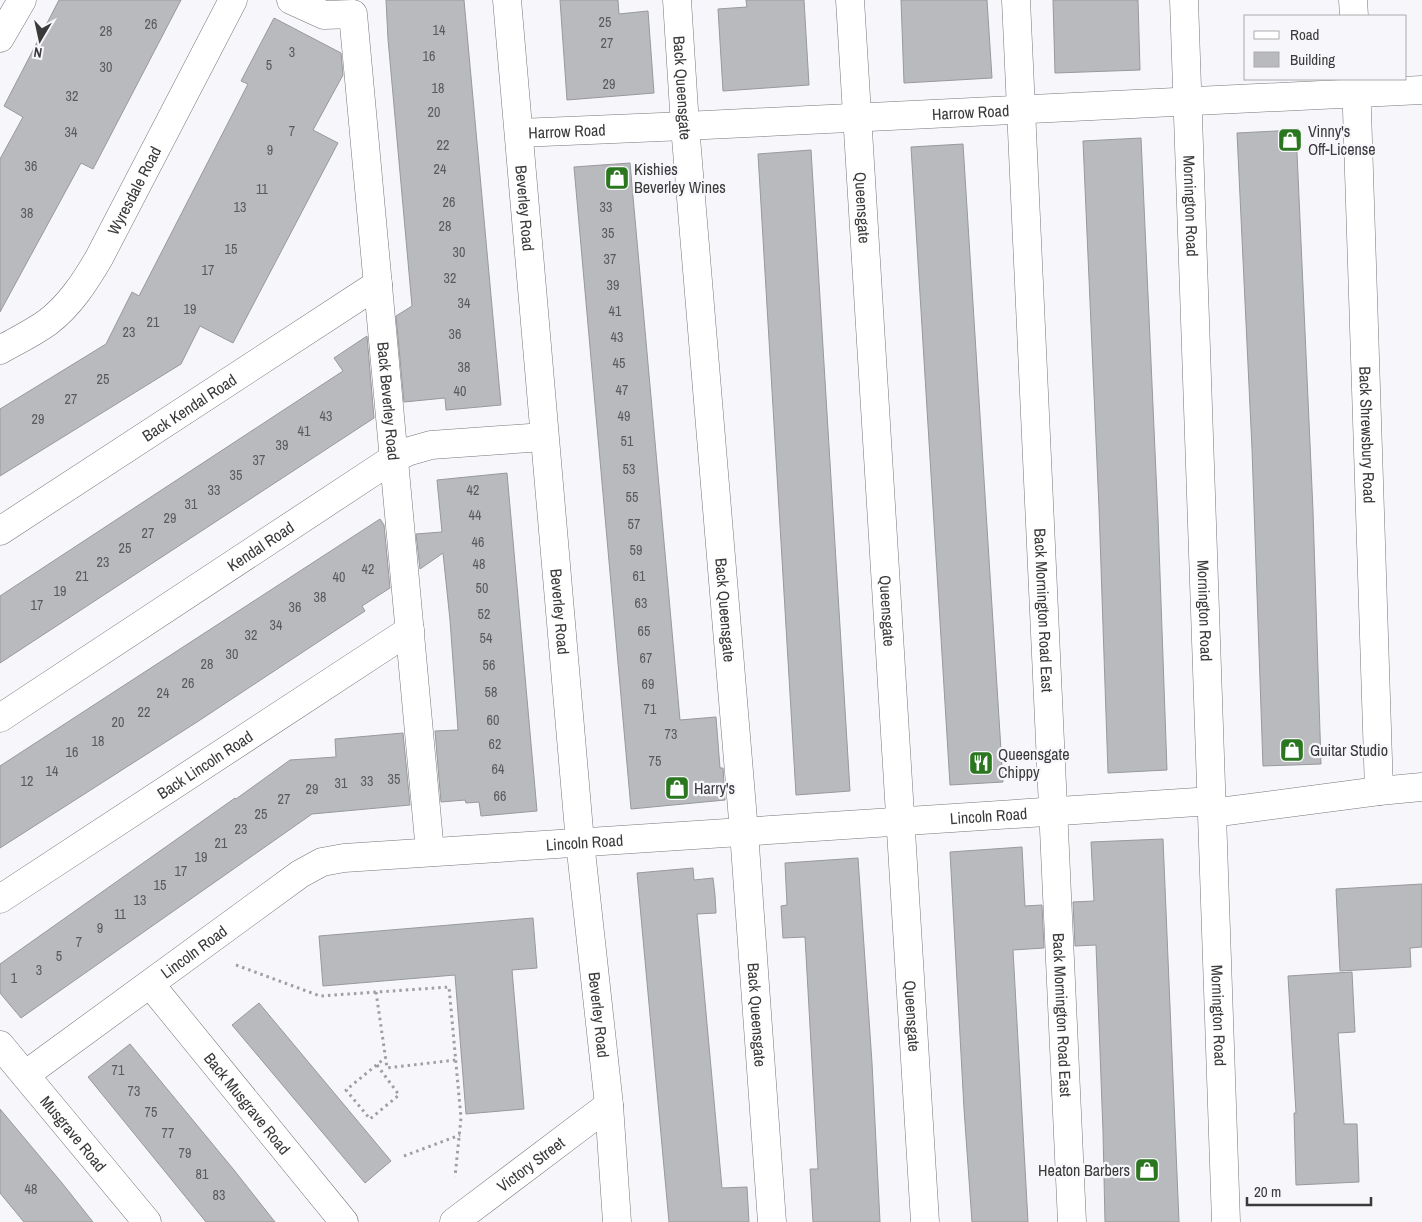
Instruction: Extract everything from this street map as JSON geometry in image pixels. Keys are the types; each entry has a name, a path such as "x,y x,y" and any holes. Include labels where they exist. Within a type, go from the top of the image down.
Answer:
{"street":[{"path":"0,38 22,0"},
{"name":"Wyresdale Road","path":"0,350 48,322 84,284 233,0"},
{"name":"Back Beverley Road","path":"291,0 324,14 353,14 430,852"},
{"name":"Beverley Road","path":"507,0 580,842 608,1106 617,1222"},
{"name":"Back Queensgate","path":"677,0 744,832 772,1222"},
{"name":"Queensgate","path":"850,0 925,1222"},
{"name":"Back Mornington Road East","path":"1016,0 1072,1222"},
{"name":"Mornington Road","path":"1184,0 1226,1222"},
{"path":"1353,0 1354,15"},
{"name":"Harrow Road","path":"519,133 1187,101 1356,86 1422,90"},
{"name":"Back Shrewsbury Road","path":"1356,86 1379,791"},
{"name":"Back Kendal Road","path":"0,531 378,284"},
{"name":"Kendal Road","path":"0,718 394,458 431,445 544,436"},
{"name":"Back Lincoln Road","path":"0,899 410,630"},
{"name":"Lincoln Road","path":"25,1075 300,874 322,862 344,858 901,821 1054,812 1212,807 1422,787"},
{"name":"Back Musgrave Road","path":"150,984 344,1222"},
{"name":"Musgrave Road","path":"0,1045 147,1222"},
{"name":"Victory Street","path":"454,1222 608,1106"}],"path":[{"path":"197,950 320,996 448,987 462,1118 454,1183"},
{"path":"376,992 387,1068 456,1060"},
{"path":"377,1065 400,1095 370,1119 346,1090 385,1058"},
{"path":"404,1156 460,1135"}],"building":[{"path":"59,0 181,0 93,169 81,163 0,312 0,159 23,117 4,106"},
{"path":"386,0 464,0 501,405 446,410 445,398 404,402 396,316 412,306"},
{"path":"560,0 618,0 619,14 648,11 654,93 567,100"},
{"path":"746,0 804,0 809,85 723,91 718,9 747,7"},
{"path":"901,0 987,0 992,78 904,83"},
{"path":"1053,0 1138,0 1140,70 1055,73"},
{"path":"274,18 341,53 343,75 313,130 338,143 233,343 200,326 181,364 0,476 0,409 106,344 132,292 139,296 248,84 241,81"},
{"path":"1296,130 1313,511 1321,764 1263,766 1252,449 1237,133"},
{"path":"1141,138 1167,770 1108,773 1083,141"},
{"path":"963,144 1003,782 950,785 911,147"},
{"path":"811,150 850,791 796,795 758,154"},
{"path":"630,163 680,720 716,717 720,768 723,768 725,800 631,809 574,167"},
{"path":"367,336 374,418 0,663 0,596 343,371 334,358"},
{"path":"507,473 537,811 481,816 479,802 466,803 465,800 441,802 435,731 458,730 450,620 443,553 420,569 416,534 442,532 437,480"},
{"path":"380,519 384,525 390,588 362,606 365,611 197,722 0,848 0,766"},
{"path":"403,733 410,805 312,814 21,1018 0,993 0,964 290,760 336,757 335,739"},
{"path":"1163,839 1179,1222 1105,1222 1096,945 1075,946 1073,902 1094,901 1091,842"},
{"path":"1022,847 1025,906 1042,905 1044,948 1013,950 1028,1222 972,1222 950,852"},
{"path":"858,858 872,1063 880,1222 813,1222 810,1169 818,1169 805,937 783,938 781,906 787,905 785,863"},
{"path":"693,868 694,880 713,878 715,895 716,913 697,914 722,1188 747,1187 749,1222 669,1222 637,873"},
{"path":"1422,884 1422,947 1410,948 1411,967 1340,971 1336,889"},
{"path":"533,918 537,968 512,970 524,1109 466,1114 455,975 323,986 319,936"},
{"path":"1352,972 1355,1032 1338,1033 1344,1124 1357,1124 1359,1182 1296,1185 1294,1113 1296,1113 1288,976"},
{"path":"259,1003 391,1161 365,1183 232,1025"},
{"path":"130,1044 275,1222 206,1222 88,1077"},
{"path":"0,1109 93,1222 24,1222 0,1193"}],"place":[{"name":"Vinny's Off-License","path":"1290,140"},
{"name":"Kishies Beverley Wines","path":"617,178"},
{"name":"Guitar Studio","path":"1292,750"},
{"name":"Queensgate Chippy","path":"981,763"},
{"name":"Harry's","path":"677,788"},
{"name":"Heaton Barbers","path":"1147,1170"}]}
